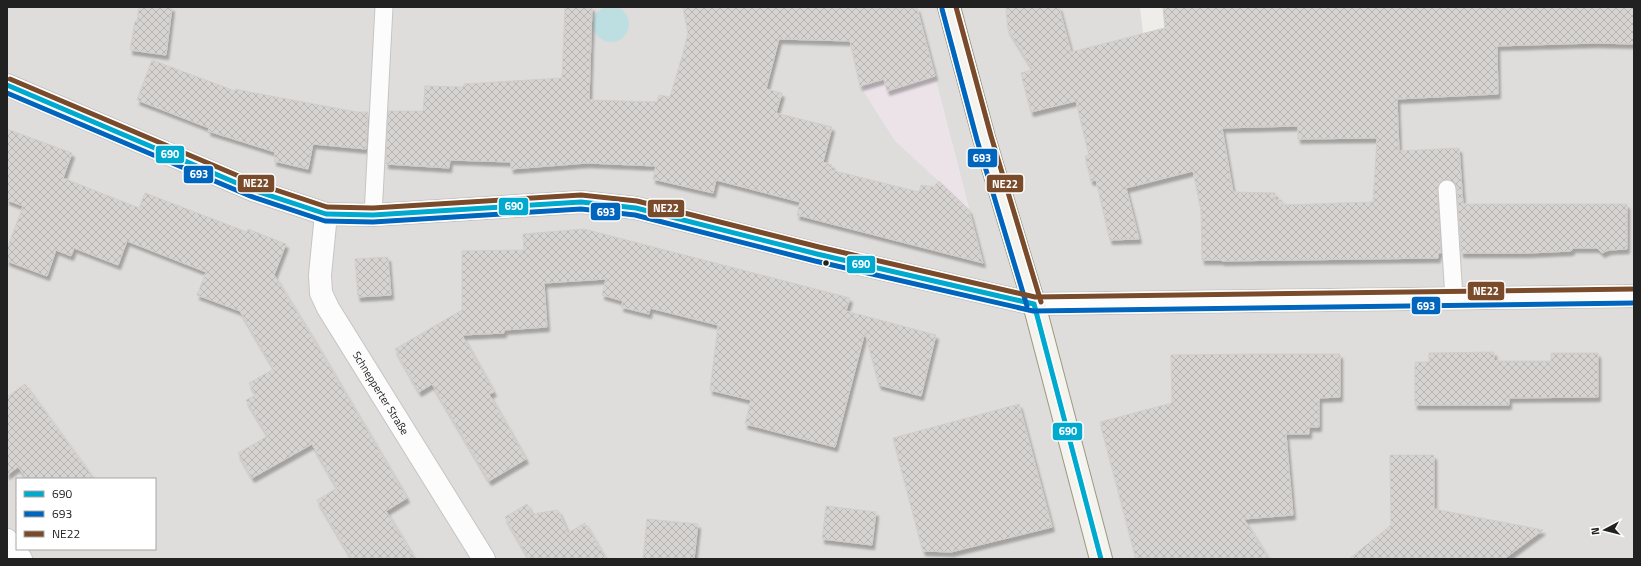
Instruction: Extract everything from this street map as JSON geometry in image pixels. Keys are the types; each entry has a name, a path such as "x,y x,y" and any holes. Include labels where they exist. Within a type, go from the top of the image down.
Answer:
{"main road":[{"path":"948,7 982,131 1034,304 1101,559"}],"street":[{"path":"7,85 253,190 326,214 373,215 581,202 636,208 817,254 1034,304 1634,296"},
{"name":"Schnepperter Straße","path":"326,214 320,275 321,293 328,308 484,559"},
{"path":"7,540 21,559"}],"lane":[{"path":"373,215 384,7"},
{"path":"1447,189 1454,298"}],"shaded area":[{"path":"7,7 683,7 689,36 850,41 860,86 939,181 969,209 917,7 1140,7 1143,33 1165,28 1498,94 1497,46 1595,43 1634,44 1634,559 7,559"},
{"path":"683,7 917,7 969,209 895,141 860,86 850,41 688,36"}],"water":[{"path":"615,6 624,11 628,17 628,31 624,37 615,42 607,42 598,37 594,31 593,20 598,11 604,7"}],"building":[{"path":"139,7 172,7 166,55 130,50"},
{"path":"565,7 592,7 589,100 657,102 659,95 670,97 683,53 688,33 683,7 917,8 935,76 887,91 884,79 860,86 850,41 779,39 766,89 782,93 776,113 832,127 823,162 832,165 831,170 919,192 921,185 933,187 939,181 969,210 983,263 797,215 800,202 716,180 713,193 653,179 656,166 587,163 511,169 511,162 450,160 449,168 386,164 388,111 423,111 425,86 463,87 464,84 562,78"},
{"path":"1006,7 1059,7 1071,52 1165,28 1163,7 1634,7 1634,44 1595,43 1497,46 1498,94 1397,99 1399,151 1459,148 1463,204 1627,204 1627,249 1609,250 1602,253 1597,248 1573,248 1571,251 1529,253 1461,253 1457,188 1455,183 1447,179 1441,181 1437,189 1441,253 1438,253 1438,258 1202,260 1201,210 1193,171 1126,188 1139,239 1110,240 1096,180 1091,181 1085,156 1089,155 1076,101 1031,112 1021,73 1033,70 1008,29","holes":["1298,126 1298,139 1377,138 1373,202 1282,205 1282,200 1275,200 1275,193 1233,192 1222,128"]},
{"path":"152,60 235,91 236,89 357,112 368,112 366,149 313,144 308,169 274,161 275,152 208,131 209,128 137,100"},
{"path":"7,129 72,153 63,178 139,208 145,193 247,232 248,229 286,244 274,275 407,498 386,511 415,559 352,559 317,500 337,488 312,444 252,478 238,453 268,436 246,400 256,395 249,383 274,369 240,311 197,295 206,272 127,241 118,265 74,248 71,256 56,250 47,276 7,261 7,249 23,206 7,200"},
{"path":"584,229 850,298 846,311 936,335 921,396 879,385 865,332 835,447 745,424 751,400 710,390 718,325 650,308 649,314 621,307 623,301 602,295 606,279 544,283 547,327 504,330 504,333 462,335 494,392 489,394 526,459 489,481 432,384 419,392 395,349 462,310 462,251 524,250 523,234"},
{"path":"388,257 391,295 358,297 355,259"},
{"path":"1494,352 1494,361 1551,361 1551,353 1598,353 1598,397 1509,398 1509,405 1415,405 1415,362 1429,362 1429,353"},
{"path":"1340,354 1340,397 1319,398 1319,427 1309,427 1309,434 1286,434 1293,515 1244,519 1269,559 1136,559 1100,422 1172,403 1171,355"},
{"path":"25,384 93,478 26,478 18,467 7,475 7,397"},
{"path":"1019,404 1052,527 951,552 923,551 893,438"},
{"path":"1390,455 1434,455 1434,509 1543,530 1504,559 1349,559 1391,525"},
{"path":"527,504 532,514 558,510 568,533 585,523 606,559 524,559 528,557 505,517"},
{"path":"826,506 876,512 872,545 822,539"},
{"path":"647,519 698,524 694,559 643,559"}],"transit line":[{"name":"NE22","path":"956,7 991,136 1041,302"},
{"name":"693","path":"942,9 977,140 1027,306"},
{"name":"NE22","path":"10,79 255,183 327,207 373,208 581,195 637,201 819,247 1035,297 1634,289"},
{"name":"690","path":"7,85 253,190 326,214 373,215 581,202 636,208 817,254 1034,304"},
{"name":"693","path":"7,93 250,196 325,221 373,222 581,209 635,215 815,261 1033,311 1634,303"},
{"name":"690","path":"1034,304 1101,559"}]}
